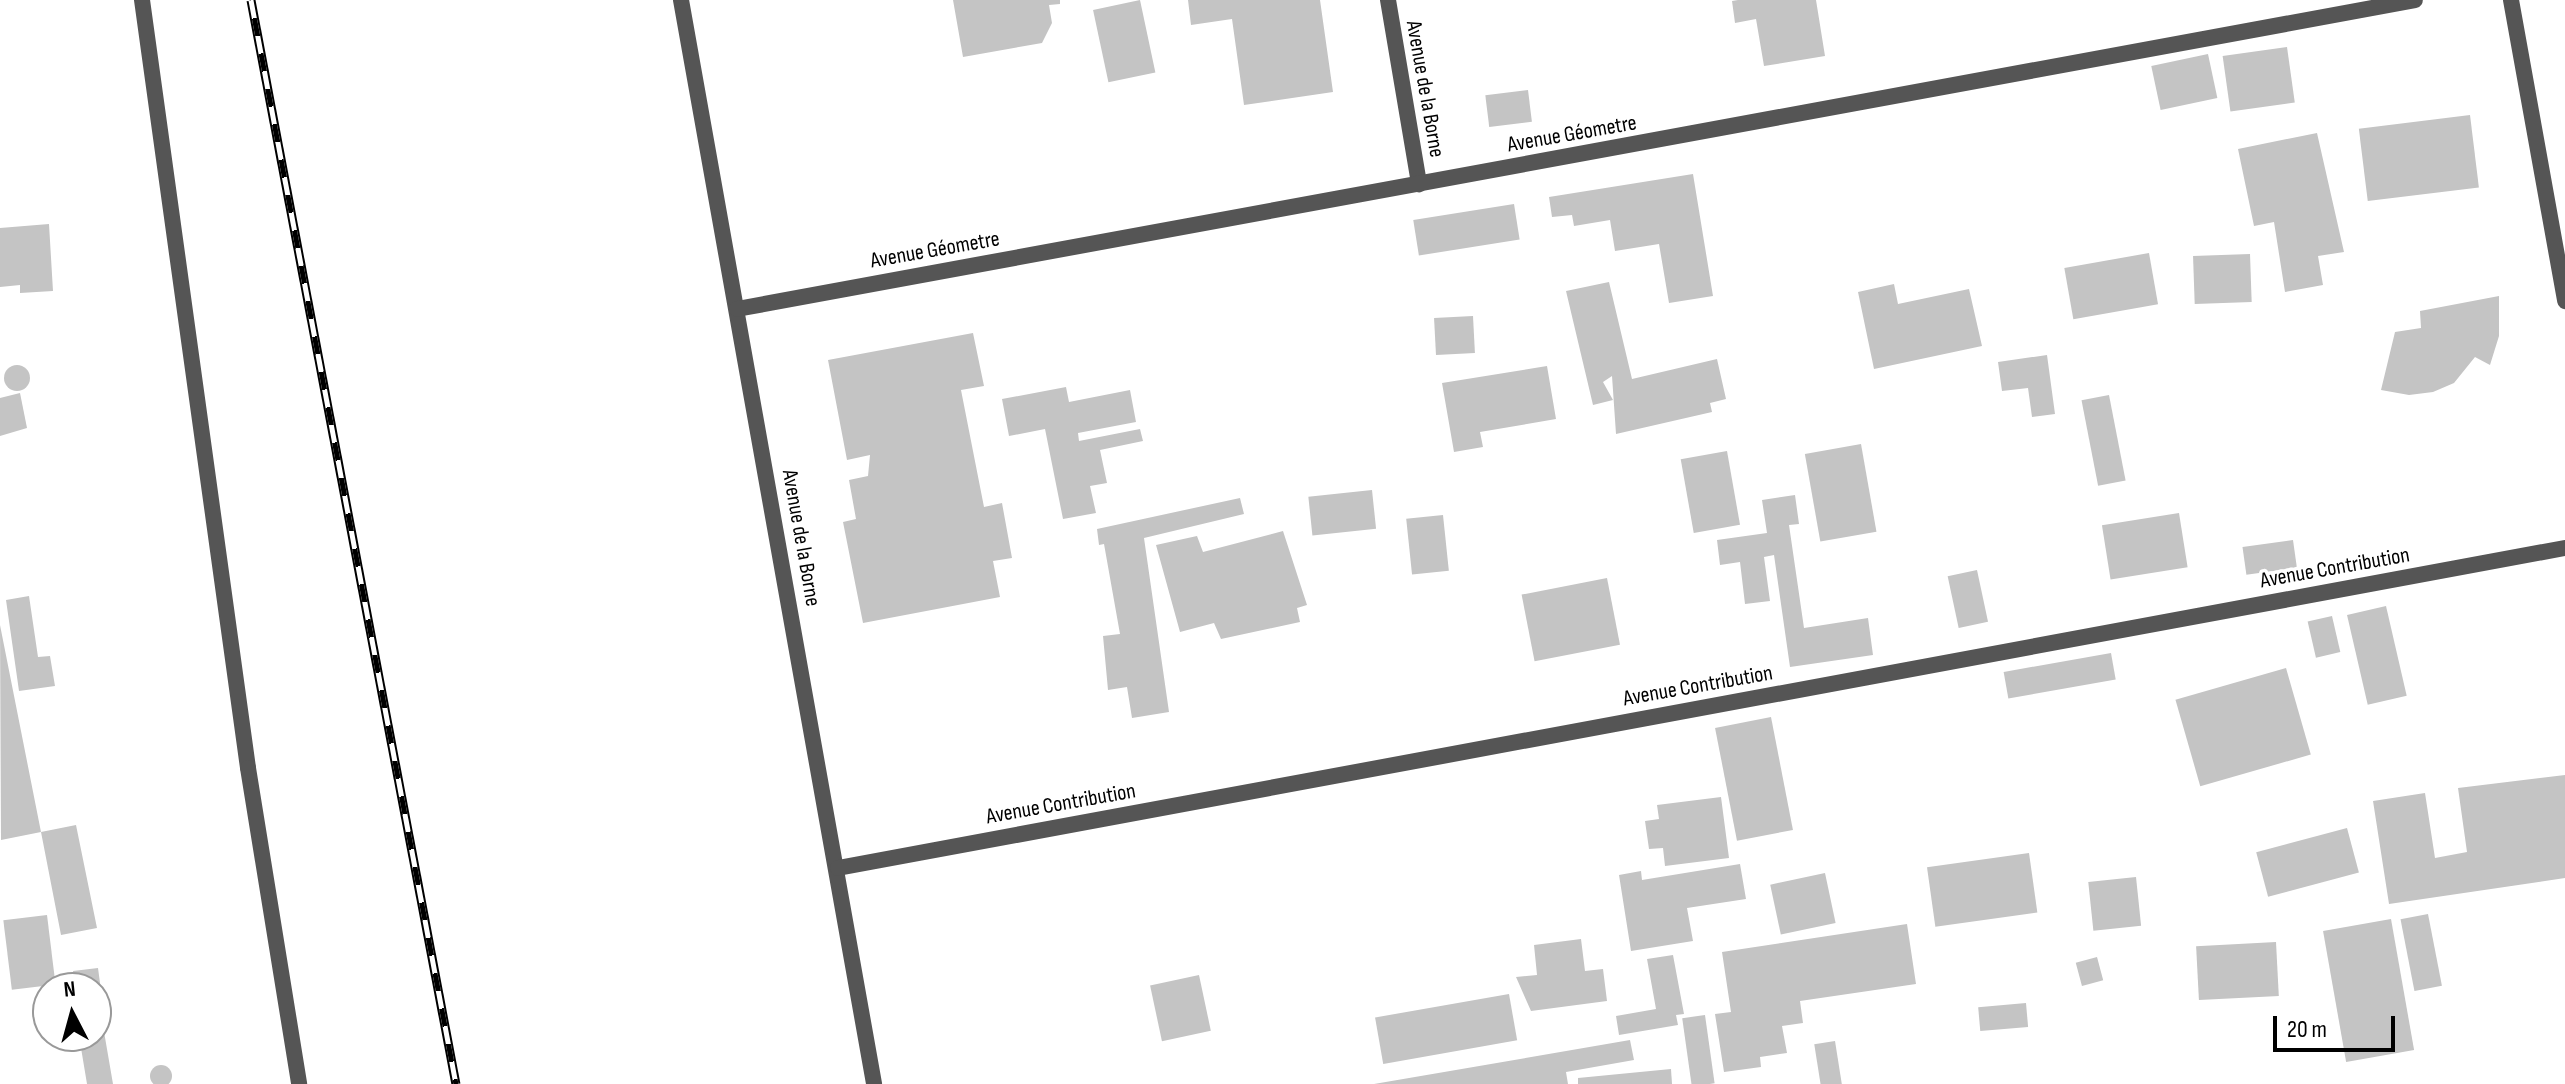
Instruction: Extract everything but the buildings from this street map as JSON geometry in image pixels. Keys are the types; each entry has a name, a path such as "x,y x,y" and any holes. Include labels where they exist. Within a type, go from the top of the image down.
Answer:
{"street":[{"path":"142,0 248,768 299,1084"},
{"name":"Avenue de la Borne","path":"681,0 838,868 874,1084"},
{"name":"Avenue de la Borne","path":"1388,0 1419,184"},
{"name":"Avenue Géometre","path":"737,309 2415,0"},
{"path":"2511,0 2565,301"},
{"name":"Avenue Contribution","path":"838,868 2565,548"}],"railway":[{"path":"251,0 456,1084"}]}
